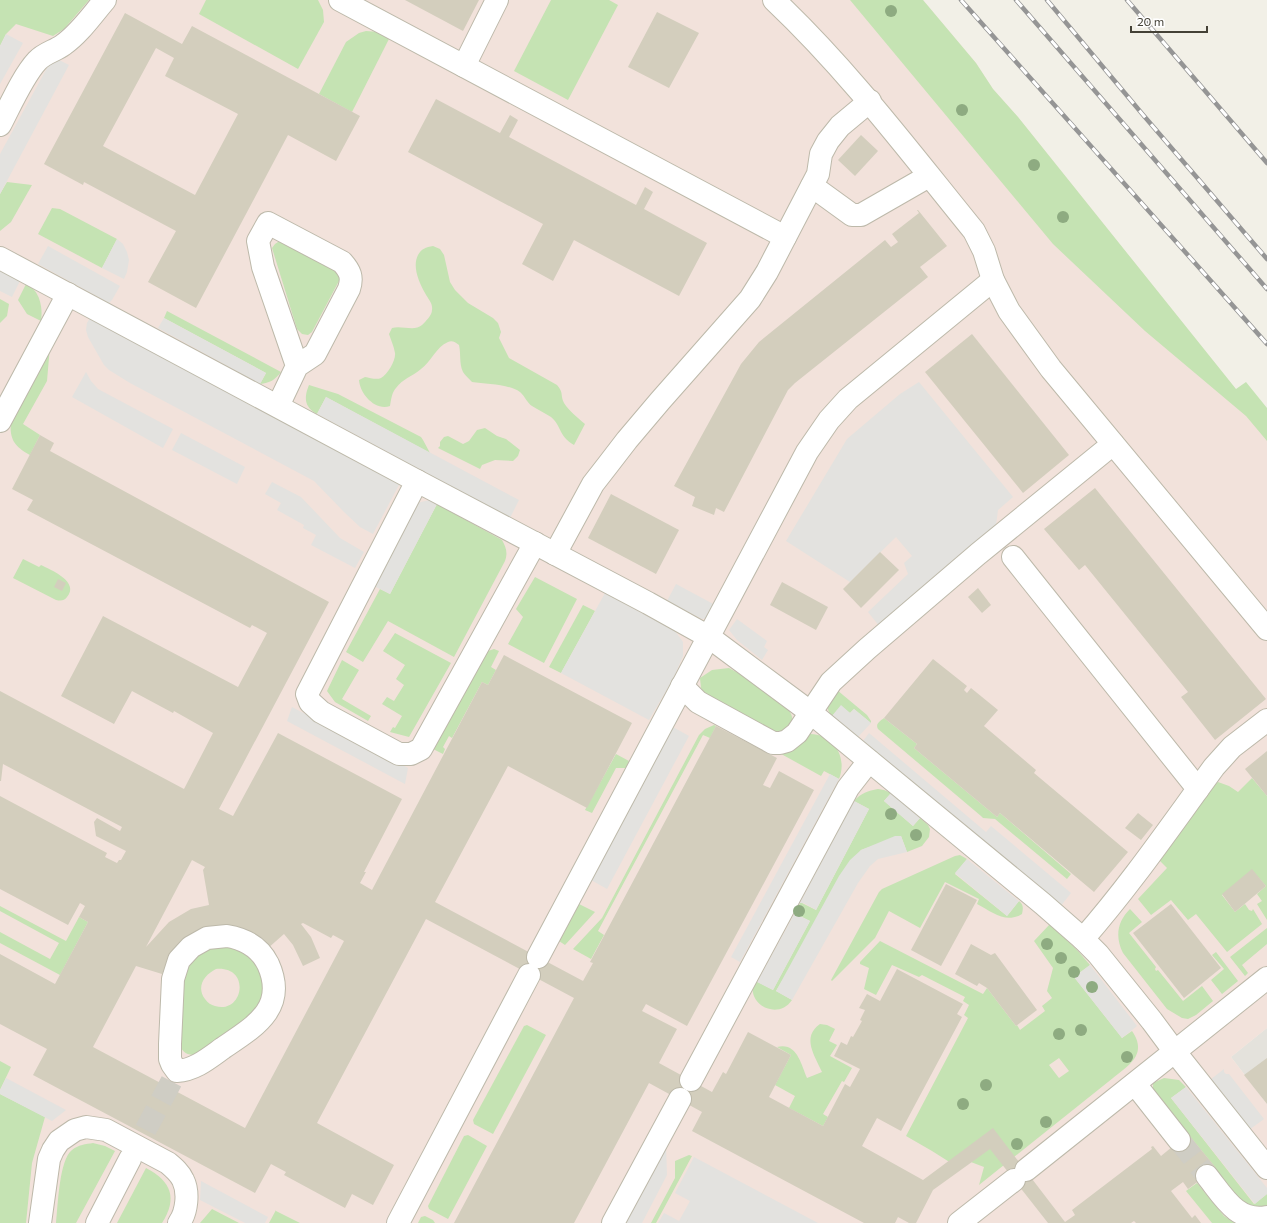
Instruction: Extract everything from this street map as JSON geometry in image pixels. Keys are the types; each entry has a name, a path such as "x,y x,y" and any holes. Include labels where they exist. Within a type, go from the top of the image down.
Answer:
{"lane":[{"path":"0,125 37,60 63,46 74,36 105,0"},
{"path":"340,0 785,237"},
{"path":"464,66 498,0"},
{"path":"774,0 815,39 870,101 977,237 984,251 993,280 1009,312 1046,362 1267,629"},
{"path":"555,554 593,484 631,434 750,300 818,174 822,154 828,141 840,126 870,101"},
{"path":"812,186 852,215 861,215 929,176"},
{"path":"278,406 297,366 315,354 349,289 352,278 350,272 342,262 268,222 258,241 263,267 297,366"},
{"path":"0,258 709,637 810,712 1043,904 1083,939 1098,954 1265,1163"},
{"path":"398,1223 807,452 829,420 848,399 993,280"},
{"path":"0,421 68,294"},
{"path":"682,686 698,702 773,743 780,743 792,738 797,733 831,682 867,649 978,554 1113,444"},
{"path":"417,481 307,694 310,702 321,712 399,754 410,754 421,749 535,543"},
{"path":"1013,557 1198,789"},
{"path":"1083,939 1141,868 1214,767 1232,747 1267,720"},
{"path":"690,1080 848,788 870,761"},
{"path":"227,936 247,942 264,956 274,977 274,996 267,1013 255,1027 202,1063 187,1070 177,1071 170,1059 170,1044 173,979 179,960 191,947 207,938 227,936"},
{"path":"959,1223 1267,978"},
{"path":"1135,1084 1179,1140"},
{"path":"613,1223 680,1100"},
{"path":"40,1223 47,1166 53,1150 59,1141 67,1135 86,1127 106,1130 168,1163 175,1169 183,1180 186,1200 183,1217 179,1223"},
{"path":"97,1223 130,1159"},
{"path":"1207,1176 1238,1214 1251,1219 1267,1217"}],"shaded area":[{"path":"0,0 923,0 976,63 993,89 1018,117 1267,428 1267,1028 1231,1057 1267,1104 1267,1223 0,1223"},
{"path":"6,34 23,43 0,84 0,46"},
{"path":"53,57 69,65 0,194 0,154"},
{"path":"117,239 123,244 129,260 124,279 102,268"},
{"path":"48,246 120,286 112,300 109,303 38,264"},
{"path":"0,270 20,281 12,297 0,291"},
{"path":"90,318 400,483 373,534 360,527 314,481 130,383 109,370 104,365 88,337 86,330 87,323"},
{"path":"164,318 266,373 260,384 158,328"},
{"path":"86,372 98,389 173,429 163,448 72,397"},
{"path":"919,382 1013,497 998,510 995,533 880,627 868,612 908,574 904,563 912,556 896,537 850,582 786,541 847,439 900,394"},
{"path":"326,397 519,500 510,518 317,414"},
{"path":"181,433 245,467 237,484 172,450"},
{"path":"272,482 301,497 340,538 364,552 355,568 311,545 316,535 303,528 304,525 277,510 281,503 265,494"},
{"path":"430,500 437,504 390,594 374,586 416,504"},
{"path":"676,584 717,606 708,618 702,619 667,601"},
{"path":"605,593 675,631 683,642 683,656 673,679 649,720 561,673"},
{"path":"737,619 767,641 764,647 768,650 762,660 737,640 729,630"},
{"path":"841,705 850,713 854,709 871,723 858,737 832,716"},
{"path":"292,707 408,768 405,784 287,721"},
{"path":"673,727 689,736 607,889 591,880"},
{"path":"869,733 986,832 991,826 1071,893 1060,907 863,741"},
{"path":"830,774 839,779 740,962 731,957"},
{"path":"891,793 920,818 913,826 884,801"},
{"path":"854,801 869,809 816,910 804,903 800,903"},
{"path":"895,836 901,836 907,852 878,859 870,866 858,883 792,1000 776,991 839,876 850,860 861,850"},
{"path":"967,859 1019,901 1007,916 955,873"},
{"path":"796,911 796,914 810,921 773,990 757,982"},
{"path":"1090,965 1137,1026 1122,1038 1074,977"},
{"path":"1267,1028 1267,1104 1231,1057"},
{"path":"1224,1069 1224,1072 1229,1074 1264,1119 1249,1130 1210,1080"},
{"path":"6,1078 66,1110 52,1121 0,1094 0,1090"},
{"path":"1186,1087 1267,1188 1267,1194 1255,1204 1171,1098"},
{"path":"666,1145 667,1175 642,1223 625,1223"},
{"path":"694,1157 818,1223 658,1223 664,1213 679,1221 690,1201 675,1193"},
{"path":"201,1181 268,1217 265,1223 245,1223 200,1200"}],"green space":[{"path":"0,0 89,0 64,29 53,36 16,24 6,34 0,46"},
{"path":"206,0 318,0 323,10 324,22 298,69 199,14"},
{"path":"551,0 609,0 618,5 568,100 514,71"},
{"path":"850,0 923,0 976,63 993,89 1018,117 1236,389 1246,382 1267,408 1267,441 1246,416 1145,331 1053,244"},
{"path":"366,31 380,32 390,37 352,112 319,94 346,42 359,33"},
{"path":"7,182 32,185 11,222 0,231 0,194"},
{"path":"52,208 60,209 117,239 102,268 38,234"},
{"path":"281,240 335,266 340,279 312,332 308,335 302,334 297,329 272,248"},
{"path":"433,246 440,249 444,255 450,282 455,290 468,303 493,318 498,323 501,332 499,338 509,358 557,385 566,406 585,424 574,445 565,438 551,417 530,405 520,392 510,387 472,382 462,369 459,345 452,341 449,341 440,347 425,366 398,385 393,394 390,406 384,407 374,404 365,396 359,380 365,377 375,379 381,378 389,370 393,363 395,353 389,334 392,328 419,327 431,314 432,305 419,279 416,269 416,260 422,250"},
{"path":"26,284 35,290 40,300 41,321 27,314 18,300"},
{"path":"0,299 9,304 7,316 0,323"},
{"path":"167,311 281,372 272,381 260,384 266,373 164,318"},
{"path":"50,346 47,381 23,424 40,435 30,455 20,449 14,442 11,433 11,422"},
{"path":"309,385 338,394 421,437 430,453 326,397 317,414 307,405 306,394"},
{"path":"485,428 497,436 506,439 520,450 518,456 513,461 495,460 482,465 480,469 438,448 444,437 448,436 463,444 469,441 477,430"},
{"path":"437,504 502,540 506,550 505,561 454,657 388,621 363,662 346,652 380,589 390,594"},
{"path":"23,559 39,567 41,565 63,577 70,586 70,592 66,598 59,601 56,600 13,578"},
{"path":"535,577 577,599 544,663 508,644 523,617 516,609"},
{"path":"583,605 595,611 561,673 549,667"},
{"path":"395,633 451,663 409,737 390,732 393,727 395,728 402,716 382,704 387,697 394,701 404,685 396,679 405,665 383,651"},
{"path":"494,649 499,651 491,667 496,670 488,685 482,682 452,738 449,736 443,747 445,749 443,754 429,747 488,651"},
{"path":"342,660 359,670 342,699 371,716 368,721 335,702 327,691"},
{"path":"729,668 745,677 787,708 792,720 786,729 778,734 705,695 701,688 700,678 712,670"},
{"path":"837,690 867,715 871,723 854,709 850,713 841,706 832,716 828,709 828,703"},
{"path":"884,718 917,744 914,748 997,817 1000,813 1071,874 1067,879 995,819 983,818 878,729 878,724"},
{"path":"714,725 716,726 710,738 703,735 598,931 604,935 591,959 573,949 602,918 699,735 705,729"},
{"path":"809,734 818,735 825,738 836,748 840,755 841,763 839,779 824,771 821,776 774,750"},
{"path":"616,754 629,761 626,768 616,768 592,813 585,810"},
{"path":"1252,778 1267,796 1267,920 1257,904 1262,901 1257,894 1266,886 1252,870 1222,895 1235,912 1245,904 1249,910 1252,911 1253,909 1262,924 1227,952 1196,914 1188,920 1171,900 1151,915 1138,899 1167,868 1159,860 1202,795 1218,782 1229,786 1238,792"},
{"path":"878,789 891,793 884,801 913,826 920,818 928,825 930,829 929,837 922,846 907,852 901,836 861,850 776,991 792,1000 786,1006 779,1009 764,1007 758,1003 754,997 752,989 754,980 773,990 810,921 796,914 800,903 816,910 869,809 854,801 865,793"},
{"path":"960,855 967,859 955,874 1007,916 1019,901 1023,909 1022,914 1010,918 999,916 977,904 979,899 945,882 920,928 889,911 875,938 832,981 831,980 882,889"},
{"path":"579,904 595,912 565,945 559,941"},
{"path":"0,906 66,941 79,917 88,922 60,975 0,943 0,932 50,959 59,943 0,911"},
{"path":"1130,909 1142,922 1129,933 1156,967 1156,971 1158,970 1183,1001 1202,986 1213,1001 1196,1015 1188,1019 1182,1018 1167,1009 1123,953 1120,947 1118,935 1122,919"},
{"path":"1050,924 1078,951 1090,965 1074,977 1122,1038 1132,1031 1138,1046 1137,1053 1125,1068 979,1185 984,1167 963,1159 951,1163 906,1136 968,1018 964,1015 969,1005 963,1001 965,997 922,975 919,977 892,965 876,995 864,989 869,968 860,964 860,962 880,941 983,994 987,988 1020,1030 1045,1011 1042,1006 1052,998 1047,991 1053,968 1034,941","holes":["1059,1058 1069,1071 1059,1078 1049,1065"]},
{"path":"1267,928 1267,944 1242,965 1248,973 1245,976 1230,957"},
{"path":"227,947 248,956 259,969 263,985 263,995 261,1002 251,1015 196,1055 190,1055 182,1050 179,1044 181,981 188,963 206,948","holes":["216,969 227,970 235,975 239,982 240,990 232,1004 225,1007 212,1005 207,1002 202,995 201,986 205,978"]},
{"path":"1216,952 1238,981 1222,994 1211,980 1224,969 1212,955"},
{"path":"820,1024 827,1025 835,1029 829,1041 837,1045 830,1056 852,1068 844,1082 842,1081 823,1114 828,1117 823,1126 789,1108 795,1096 775,1085 791,1055 777,1047 784,1046 794,1051 807,1078 822,1072 813,1053 810,1041 814,1029"},
{"path":"527,1025 546,1035 493,1134 474,1124 473,1120 524,1026"},
{"path":"0,1061 11,1067 0,1090"},
{"path":"1164,1078 1179,1080 1186,1087 1171,1098 1254,1204 1267,1194 1267,1205 1256,1208 1249,1206 1238,1198 1233,1192 1215,1167 1153,1091 1153,1083"},
{"path":"0,1094 45,1117 32,1163 26,1223 0,1223"},
{"path":"468,1135 487,1146 448,1219 429,1209 428,1206 464,1136"},
{"path":"93,1143 105,1146 115,1151 76,1223 56,1223 64,1163 72,1150 82,1145"},
{"path":"689,1155 692,1156 656,1223 651,1223 675,1178 675,1161"},
{"path":"146,1168 155,1173 161,1179 169,1191 171,1198 167,1214 162,1223 117,1223"},
{"path":"1197,1183 1224,1216 1235,1223 1212,1223 1186,1191"},
{"path":"212,1209 239,1223 200,1223"},
{"path":"276,1211 300,1223 269,1223"},
{"path":"425,1216 433,1220 435,1223 418,1223 421,1217"}],"building":[{"path":"405,0 479,0 463,31"},
{"path":"657,12 699,33 669,88 628,67"},
{"path":"125,13 182,44 192,26 360,116 336,161 288,135 196,308 148,282 176,231 84,182 83,185 44,164","holes":["156,48 174,58 165,76 238,114 195,195 103,146"]},
{"path":"436,99 500,133 510,115 518,120 509,137 636,205 645,187 653,192 644,209 707,243 679,296 574,240 553,281 522,264 543,224 408,152"},
{"path":"861,135 878,151 855,176 838,160"},
{"path":"917,210 947,246 920,267 928,277 788,390 724,512 716,508 714,515 692,506 695,497 674,486 741,364 759,342 885,240 891,247 898,242 892,234 919,213"},
{"path":"972,334 1069,455 1023,493 925,372"},
{"path":"40,435 54,443 50,451 329,602 219,809 233,816 278,733 402,799 364,872 366,872 360,883 372,890 482,682 488,685 504,655 632,723 587,808 508,766 435,902 583,981 593,963 590,962 716,726 777,758 763,785 770,788 779,771 814,790 687,1026 646,1004 642,1011 677,1029 659,1063 712,1092 723,1072 726,1074 748,1032 791,1055 769,1097 823,1126 845,1084 850,1087 860,1069 834,1056 841,1042 847,1045 851,1036 853,1037 862,1021 860,1020 865,1010 859,1008 867,994 880,1001 897,969 963,1004 957,1014 962,1017 901,1131 877,1118 862,1146 923,1180 993,1128 1065,1222 1075,1215 1072,1210 1152,1149 1151,1147 1153,1146 1161,1156 1189,1133 1189,1135 1216,1168 1188,1189 1183,1182 1171,1191 1192,1218 1195,1215 1201,1223 1136,1223 1134,1221 1131,1223 1048,1223 990,1149 933,1190 916,1223 909,1223 898,1217 895,1223 864,1223 692,1131 702,1112 649,1083 574,1223 454,1223 574,998 426,919 317,1123 394,1165 373,1205 352,1194 345,1208 284,1175 286,1172 271,1164 255,1193 33,1075 47,1049 0,1024 0,954 55,984 88,922 79,917 85,906 80,903 68,925 0,889 0,796 107,853 105,857 117,863 121,860 126,851 96,836 94,822 97,818 120,831 122,827 3,764 0,781 0,691 184,789 213,733 174,711 173,713 132,691 114,724 61,696 103,616 238,687 267,633 252,625 250,628 27,510 33,500 12,489","holes":["192,860 205,867 203,870 209,905 191,909 169,922 146,947","303,923 331,938 333,935 344,941 245,1128 93,1047 136,966 162,974 172,954 208,929 267,949 284,934 293,945 303,966 320,958 311,937 301,924"]},
{"path":"1095,488 1266,699 1215,740 1181,697 1188,692 1085,565 1079,570 1044,529"},
{"path":"611,494 679,530 656,574 588,538"},
{"path":"880,552 899,570 861,608 843,589"},
{"path":"58,579 66,583 62,591 54,587"},
{"path":"782,582 828,607 816,630 770,605"},
{"path":"978,588 991,605 982,613 968,597"},
{"path":"933,659 967,686 964,690 967,693 971,688 998,710 984,726 1036,770 1034,773 1128,852 1094,892 1000,813 997,817 914,748 917,744 884,718"},
{"path":"1267,751 1267,796 1245,769"},
{"path":"1138,813 1153,825 1141,840 1125,828"},
{"path":"1252,869 1266,886 1235,912 1222,894"},
{"path":"946,884 977,900 941,966 911,950"},
{"path":"1171,904 1221,968 1184,998 1133,933"},
{"path":"971,944 991,955 995,953 1037,1010 1016,1026 987,988 979,983 977,986 955,974"},
{"path":"1267,1058 1267,1104 1244,1075"}],"tunnel":[{"path":"130,1159 177,1071"},
{"path":"1179,1140 1207,1176"}],"railway":[{"path":"961,0 1267,344"},
{"path":"1016,0 1267,289"},
{"path":"1047,0 1267,259"},
{"path":"1127,0 1267,163"}]}
